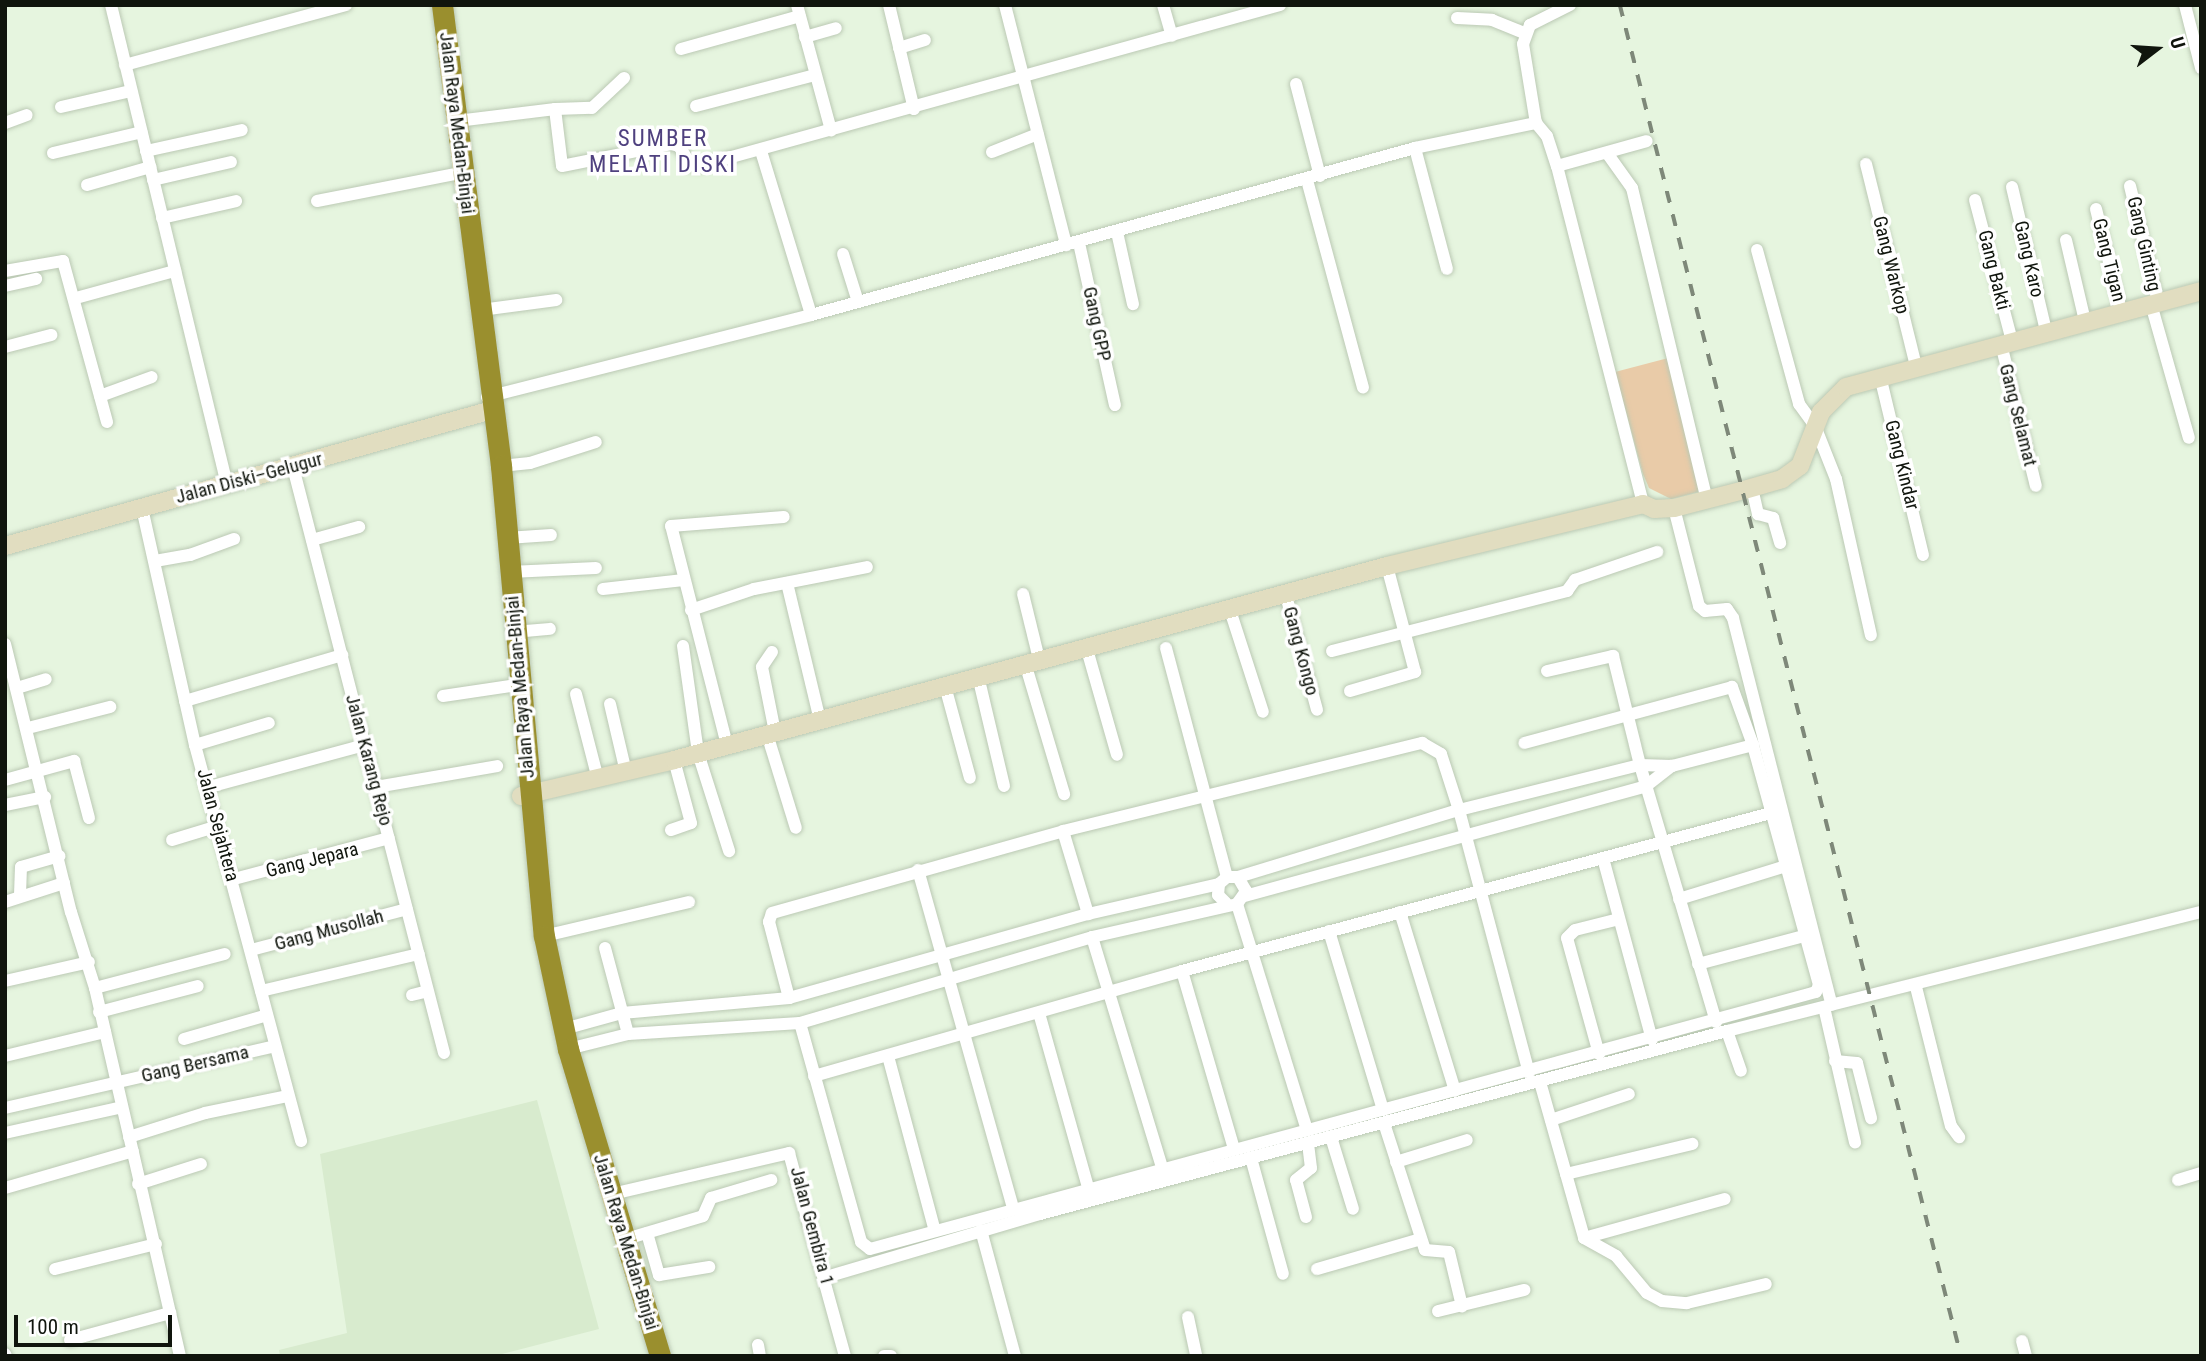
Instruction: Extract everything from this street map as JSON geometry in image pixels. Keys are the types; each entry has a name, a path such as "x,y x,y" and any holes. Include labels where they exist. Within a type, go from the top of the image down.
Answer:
{"highway":[{"name":"Jalan Raya Medan-Binjai","path":"433,5 487,404 501,466 535,938 559,1052 650,1356"},
{"name":"Jalan Raya Medan-Binjai","path":"442,5 481,310 510,686 544,936 566,1039 660,1356"}],"main road":[{"path":"525,795 674,760 1387,566 1643,504 1654,509 1674,508 1752,488 1793,473 1805,458 1815,426 1838,391 1916,366 2201,291"},
{"name":"Jalan Diski–Gelugur","path":"5,546 293,467 487,404"}],"street":[{"path":"111,5 227,483"},
{"path":"125,65 345,5"},
{"path":"889,5 914,109"},
{"name":"Gang GPP","path":"1005,5 1038,134 1073,244 1115,405"},
{"path":"1163,5 1172,36"},
{"path":"555,109 562,166 667,144 679,146 695,167 914,109 1280,5"},
{"path":"1570,5 1530,25 1524,33 1536,123 1547,136 1557,166 1643,504"},
{"path":"681,49 798,11 831,130"},
{"path":"2191,12 2201,68"},
{"path":"1457,18 1492,20 1524,33"},
{"path":"805,37 836,28"},
{"path":"899,48 925,40"},
{"path":"696,106 816,75"},
{"path":"457,121 555,109 592,108 624,78"},
{"path":"1296,84 1313,178 1363,388"},
{"path":"61,107 131,91"},
{"path":"5,123 27,115"},
{"path":"487,404 1415,148 1536,123"},
{"path":"146,151 242,130"},
{"path":"53,153 142,132"},
{"path":"992,152 1038,134"},
{"path":"1557,166 1647,141"},
{"path":"1415,148 1447,269"},
{"path":"761,151 811,315"},
{"path":"1607,153 1632,188 1707,501"},
{"path":"87,185 231,162"},
{"name":"Gang Warkop","path":"1866,164 1916,366"},
{"path":"317,201 454,174"},
{"name":"Gang Ginting","path":"2130,186 2154,303 2189,438"},
{"name":"Gang Karo","path":"2012,187 2046,331"},
{"name":"Gang Bakti","path":"1975,200 2006,342"},
{"path":"162,218 236,201"},
{"name":"Gang Tigan","path":"2096,209 2121,311"},
{"path":"1117,232 1133,304"},
{"path":"2066,240 2085,321"},
{"path":"1757,250 1799,404 1815,426 1836,479 1871,635"},
{"path":"843,254 858,302"},
{"path":"5,271 60,259 76,298 107,422"},
{"path":"76,298 175,271"},
{"path":"5,286 36,279"},
{"path":"481,310 556,300"},
{"path":"5,347 51,335"},
{"name":"Gang Selamat","path":"2006,342 2036,486"},
{"name":"Gang Kindar","path":"1880,376 1923,555"},
{"path":"100,396 152,377"},
{"path":"501,466 530,463 596,442"},
{"name":"Jalan Karang Rejo","path":"293,467 444,1053"},
{"path":"1752,488 1758,514 1773,518 1780,543"},
{"name":"Jalan Sejahtera","path":"142,508 195,745 234,879 301,1141"},
{"path":"1674,508 1699,606 1704,611 1727,609 1733,618 1828,1006 1835,1061 1855,1142"},
{"path":"727,745 683,580 672,525 784,517"},
{"path":"312,540 359,527"},
{"path":"507,538 551,535"},
{"path":"155,561 190,555 234,539"},
{"path":"1332,651 1567,591 1575,580 1657,552"},
{"path":"1350,691 1415,672 1387,566"},
{"path":"510,572 596,568"},
{"path":"691,610 787,583 867,568"},
{"path":"603,589 683,580"},
{"path":"787,583 820,720"},
{"name":"Gang Kongo","path":"1285,592 1317,710"},
{"path":"1023,594 1032,661 1064,794"},
{"path":"1229,607 1263,712"},
{"path":"514,632 550,629"},
{"path":"5,644 45,797 64,883 89,962 114,1082 138,1184 156,1244 180,1356"},
{"path":"683,646 698,753 729,851"},
{"path":"1086,646 1117,755"},
{"path":"1166,648 1228,879 1218,895 1236,901"},
{"path":"772,652 762,667 771,733 796,828"},
{"path":"185,701 342,655"},
{"path":"1547,671 1612,655 1640,765 1716,1022"},
{"path":"978,676 1004,786"},
{"path":"17,688 46,680"},
{"path":"945,685 970,778"},
{"path":"443,696 510,686"},
{"path":"826,1277 981,1230 1251,1158 1308,1136 1331,1137 1455,1091 1535,1077 1599,1054 1814,995 1819,985 1753,745 1738,694 1729,686 1524,743"},
{"path":"576,694 598,779"},
{"path":"610,705 626,772"},
{"path":"27,728 110,707"},
{"path":"195,745 269,723"},
{"path":"789,998 770,914 1063,831 1422,743 1441,754 1460,810 1535,1077 1552,1120 1584,1238 1616,1256 1647,1293 1662,1301 1688,1303 1766,1283"},
{"path":"209,787 365,745"},
{"path":"566,1039 622,1013 789,998 1088,914 1228,879 1460,810 1640,765 1672,766 1753,745"},
{"path":"671,830 691,823 674,760"},
{"path":"5,780 74,761 89,818"},
{"path":"376,787 497,766"},
{"path":"566,1039 800,1023 1092,937 1236,901 1466,834 1646,786 1672,766"},
{"path":"5,805 45,797"},
{"path":"814,1076 1182,971 1771,813"},
{"path":"172,840 218,827"},
{"path":"1063,831 1088,914"},
{"name":"Gang Jepara","path":"234,879 389,838"},
{"path":"20,895 21,867 59,856"},
{"path":"1603,858 1652,1039"},
{"path":"1679,899 1786,866"},
{"path":"918,870 1013,1207"},
{"path":"1228,879 1245,885 1236,901 1308,1136 1311,1168 1296,1180 1306,1217"},
{"path":"5,902 64,883"},
{"path":"544,936 689,902"},
{"name":"Gang Musollah","path":"251,950 407,909"},
{"path":"1400,912 1455,1091"},
{"path":"800,1023 864,1246 872,1248 1013,1207 1234,1149 1308,1136 1535,1077 1916,986 2201,912"},
{"path":"1599,1054 1567,938 1575,930 1619,919"},
{"path":"1329,931 1421,1239 1426,1251 1449,1252 1462,1306"},
{"path":"1698,964 1804,936"},
{"path":"1092,937 1162,1168"},
{"path":"605,948 628,1034"},
{"path":"95,988 225,954"},
{"path":"261,990 418,954"},
{"path":"5,981 89,962"},
{"path":"1182,971 1234,1149"},
{"path":"99,1012 198,986"},
{"path":"1916,986 1951,1126 1959,1137"},
{"path":"412,995 428,991"},
{"path":"1039,1013 1087,1187"},
{"path":"184,1039 267,1015"},
{"path":"1727,1031 1741,1071"},
{"path":"5,1056 105,1032"},
{"name":"Gang Bersama","path":"5,1108 275,1046"},
{"path":"888,1056 935,1231"},
{"path":"1835,1061 1857,1063 1871,1118"},
{"path":"1552,1120 1629,1094"},
{"path":"129,1137 205,1113 288,1096"},
{"path":"5,1133 122,1107"},
{"path":"1331,1137 1353,1209"},
{"path":"1396,1162 1466,1140"},
{"path":"1566,1174 1692,1144"},
{"path":"5,1188 132,1151"},
{"name":"Jalan Gembira 1","path":"612,1194 786,1151 793,1158 845,1356"},
{"path":"1251,1158 1283,1274"},
{"path":"138,1184 201,1164"},
{"path":"2178,1180 2201,1173"},
{"path":"626,1239 705,1214 711,1198 771,1180"},
{"path":"1584,1238 1725,1199"},
{"path":"981,1230 1015,1356"},
{"path":"647,1233 659,1275 709,1267"},
{"path":"1317,1269 1421,1239"},
{"path":"55,1269 156,1244"},
{"path":"1438,1311 1524,1290"},
{"path":"70,1340 170,1312"},
{"path":"1188,1317 1196,1356"},
{"path":"2022,1340 2026,1356"},
{"path":"884,1356 891,1356"}],"shaded area":[{"path":"1672,357 1701,491 1671,499 1649,488 1615,372"},
{"path":"537,1100 599,1329 494,1356 280,1356 279,1350 347,1333 320,1154"}],"railway":[{"path":"1620,5 1961,1356"}],"district":[{"name":"SUMBER MELATI DISKI","path":"663,152"}]}
